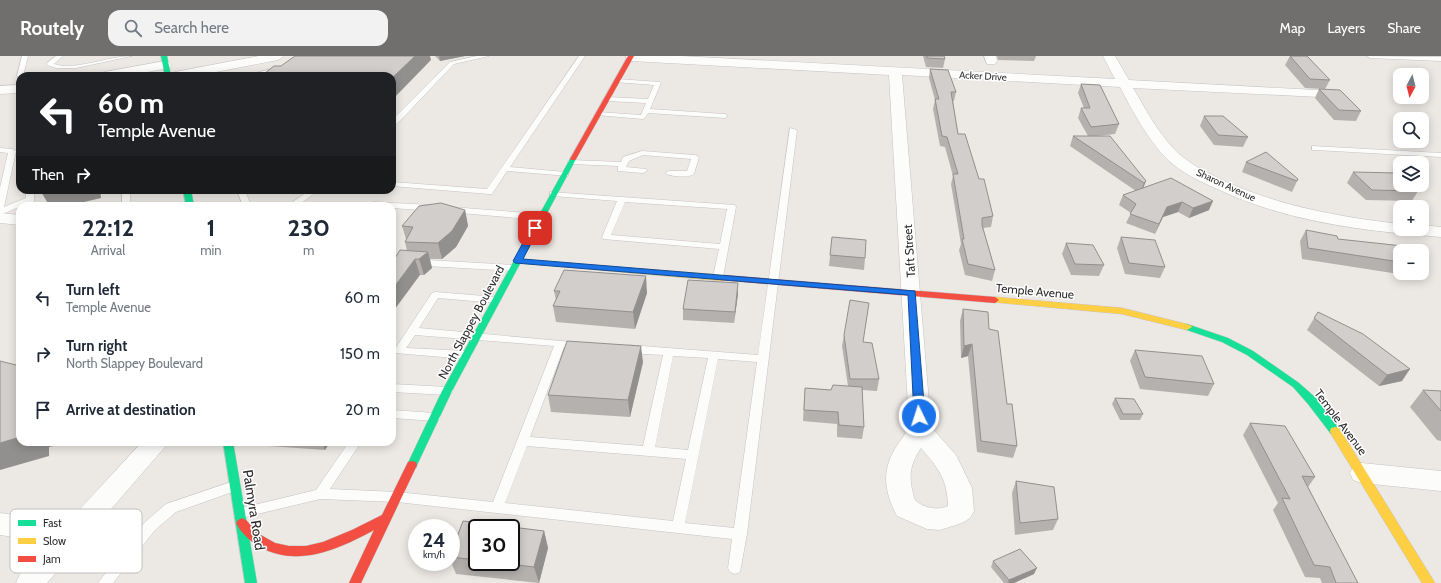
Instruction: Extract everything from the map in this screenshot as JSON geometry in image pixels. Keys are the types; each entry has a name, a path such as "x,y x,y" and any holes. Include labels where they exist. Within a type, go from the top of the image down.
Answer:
{"main road":[{"name":"North Slappey Boulevard","path":"355,583 447,391 553,194 631,56"},
{"name":"Temple Avenue","path":"516,265 718,277 1122,311 1186,327 1225,340 1250,353 1276,370 1312,401 1344,442 1429,583"},
{"name":"Palmyra Road","path":"229,446 250,583"},
{"path":"241,518 258,539 269,546 287,552 320,549 344,541 387,518"}],"street":[{"path":"195,72 278,56"},
{"name":"Acker Drive","path":"631,56 1335,95"},
{"name":"Sharon Avenue","path":"1109,56 1154,134 1169,152 1199,174 1243,195 1298,213 1326,220 1393,228"},
{"path":"129,72 166,66"},
{"name":"Taft Street","path":"895,71 912,293 920,430"},
{"path":"0,90 16,89"},
{"path":"0,218 16,220"},
{"name":"Sharon Avenue","path":"1429,231 1441,232"},
{"path":"96,509 152,446"},
{"path":"1362,473 1441,481"},
{"path":"0,524 10,525"},
{"path":"30,583 39,573"}],"lane":[{"path":"21,72 25,56"},
{"path":"60,56 49,64 62,67 129,56"},
{"path":"396,120 452,63 486,56"},
{"path":"396,184 489,192 582,56"},
{"path":"1370,56 1441,59"},
{"path":"87,61 107,60"},
{"path":"62,67 76,64"},
{"path":"265,72 284,68"},
{"path":"598,114 643,117 658,84 617,81"},
{"path":"607,99 650,101"},
{"path":"645,111 724,116"},
{"path":"735,568 793,130"},
{"path":"1314,148 1441,155"},
{"path":"0,150 16,151 0,207"},
{"path":"622,167 626,159 642,153 695,157 690,174 669,173"},
{"path":"571,162 622,167 643,171"},
{"path":"505,169 565,174"},
{"path":"296,202 309,194"},
{"path":"553,194 732,207 718,277"},
{"path":"622,199 606,237 725,247"},
{"path":"396,206 541,217"},
{"path":"0,212 16,207"},
{"path":"396,261 516,265"},
{"path":"396,351 412,331 435,295 497,300"},
{"path":"412,331 478,335 591,346"},
{"path":"497,508 560,343"},
{"path":"614,348 762,359"},
{"path":"396,351 467,355"},
{"path":"648,451 669,352"},
{"path":"678,527 714,355"},
{"path":"396,388 447,391"},
{"path":"396,414 434,417"},
{"path":"522,441 693,455"},
{"path":"320,494 352,446"},
{"path":"142,536 150,526 171,508 236,486"},
{"path":"241,518 320,494 397,497 740,534"},
{"path":"105,583 113,573"}],"building":[{"path":"295,56 415,56 396,74 396,72 266,72 274,66 281,66"},
{"path":"927,56 944,56 945,59 927,58"},
{"path":"1290,56 1307,56 1330,80 1310,79"},
{"path":"930,69 948,70 956,92 951,92 958,134 965,134 979,179 984,179 993,216 982,218 982,225 995,270 968,264 962,239 964,239 953,174 958,174 947,137 942,136 935,99 939,99"},
{"path":"1081,84 1100,85 1119,124 1091,127 1081,108 1090,108"},
{"path":"1319,89 1340,90 1361,111 1339,110"},
{"path":"1204,116 1223,116 1248,137 1218,135"},
{"path":"1073,136 1110,136 1146,181 1144,183"},
{"path":"1266,152 1298,179 1297,181 1246,162"},
{"path":"1353,172 1393,173 1393,190 1372,190"},
{"path":"1171,178 1213,201 1193,208 1182,202 1167,207 1159,224 1130,214 1136,204 1123,195"},
{"path":"441,203 465,210 452,231 438,243 405,242 413,227 402,226 419,206"},
{"path":"1306,230 1337,236 1338,239 1393,245 1393,261 1308,248"},
{"path":"832,237 866,240 865,258 830,255"},
{"path":"1121,237 1155,240 1165,267 1129,263"},
{"path":"1066,243 1093,245 1104,265 1075,264"},
{"path":"400,250 428,252 419,259 415,259 396,285 396,256"},
{"path":"564,270 646,276 633,312 553,306 560,291 554,291"},
{"path":"688,280 738,283 735,312 683,309"},
{"path":"850,300 869,303 863,342 872,343 879,379 850,379 844,335"},
{"path":"963,309 988,312 989,329 998,331 1007,404 1012,404 1017,446 981,441 972,344 964,346"},
{"path":"1318,312 1363,334 1410,369 1387,375 1314,318"},
{"path":"567,341 641,346 628,400 548,395"},
{"path":"1135,350 1202,356 1214,384 1145,377"},
{"path":"0,361 16,365 16,438 0,443"},
{"path":"833,385 862,387 864,427 839,425 838,412 804,410 805,388 831,390"},
{"path":"1423,390 1441,391 1441,411"},
{"path":"1115,398 1134,399 1143,414 1123,414"},
{"path":"1250,423 1285,426 1315,477 1302,476 1358,583 1336,583 1330,567 1314,565 1282,498 1290,499"},
{"path":"1016,481 1054,487 1058,519 1020,523"},
{"path":"463,521 468,522 468,559 460,558 460,529"},
{"path":"520,528 544,531 534,567 520,565"},
{"path":"1020,549 1037,568 1009,580 993,561"}],"traffic: fast":[{"path":"164,56 167,72"},
{"path":"412,465 447,391 573,159"},
{"path":"188,194 189,202"},
{"path":"1187,327 1225,340 1250,353 1296,385 1312,401 1335,431"},
{"path":"229,446 251,583"}],"traffic: slow":[{"path":"518,261 723,278"},
{"path":"995,300 1122,311 1187,327"},
{"path":"1335,431 1429,583"}],"traffic: jam":[{"path":"573,159 631,56"},
{"path":"723,278 995,300"},
{"path":"355,583 412,465"},
{"path":"242,523 257,539 273,548 289,551 306,551 340,541 387,518"}],"route":[{"path":"535,228 518,261 912,293 919,416"}]}
